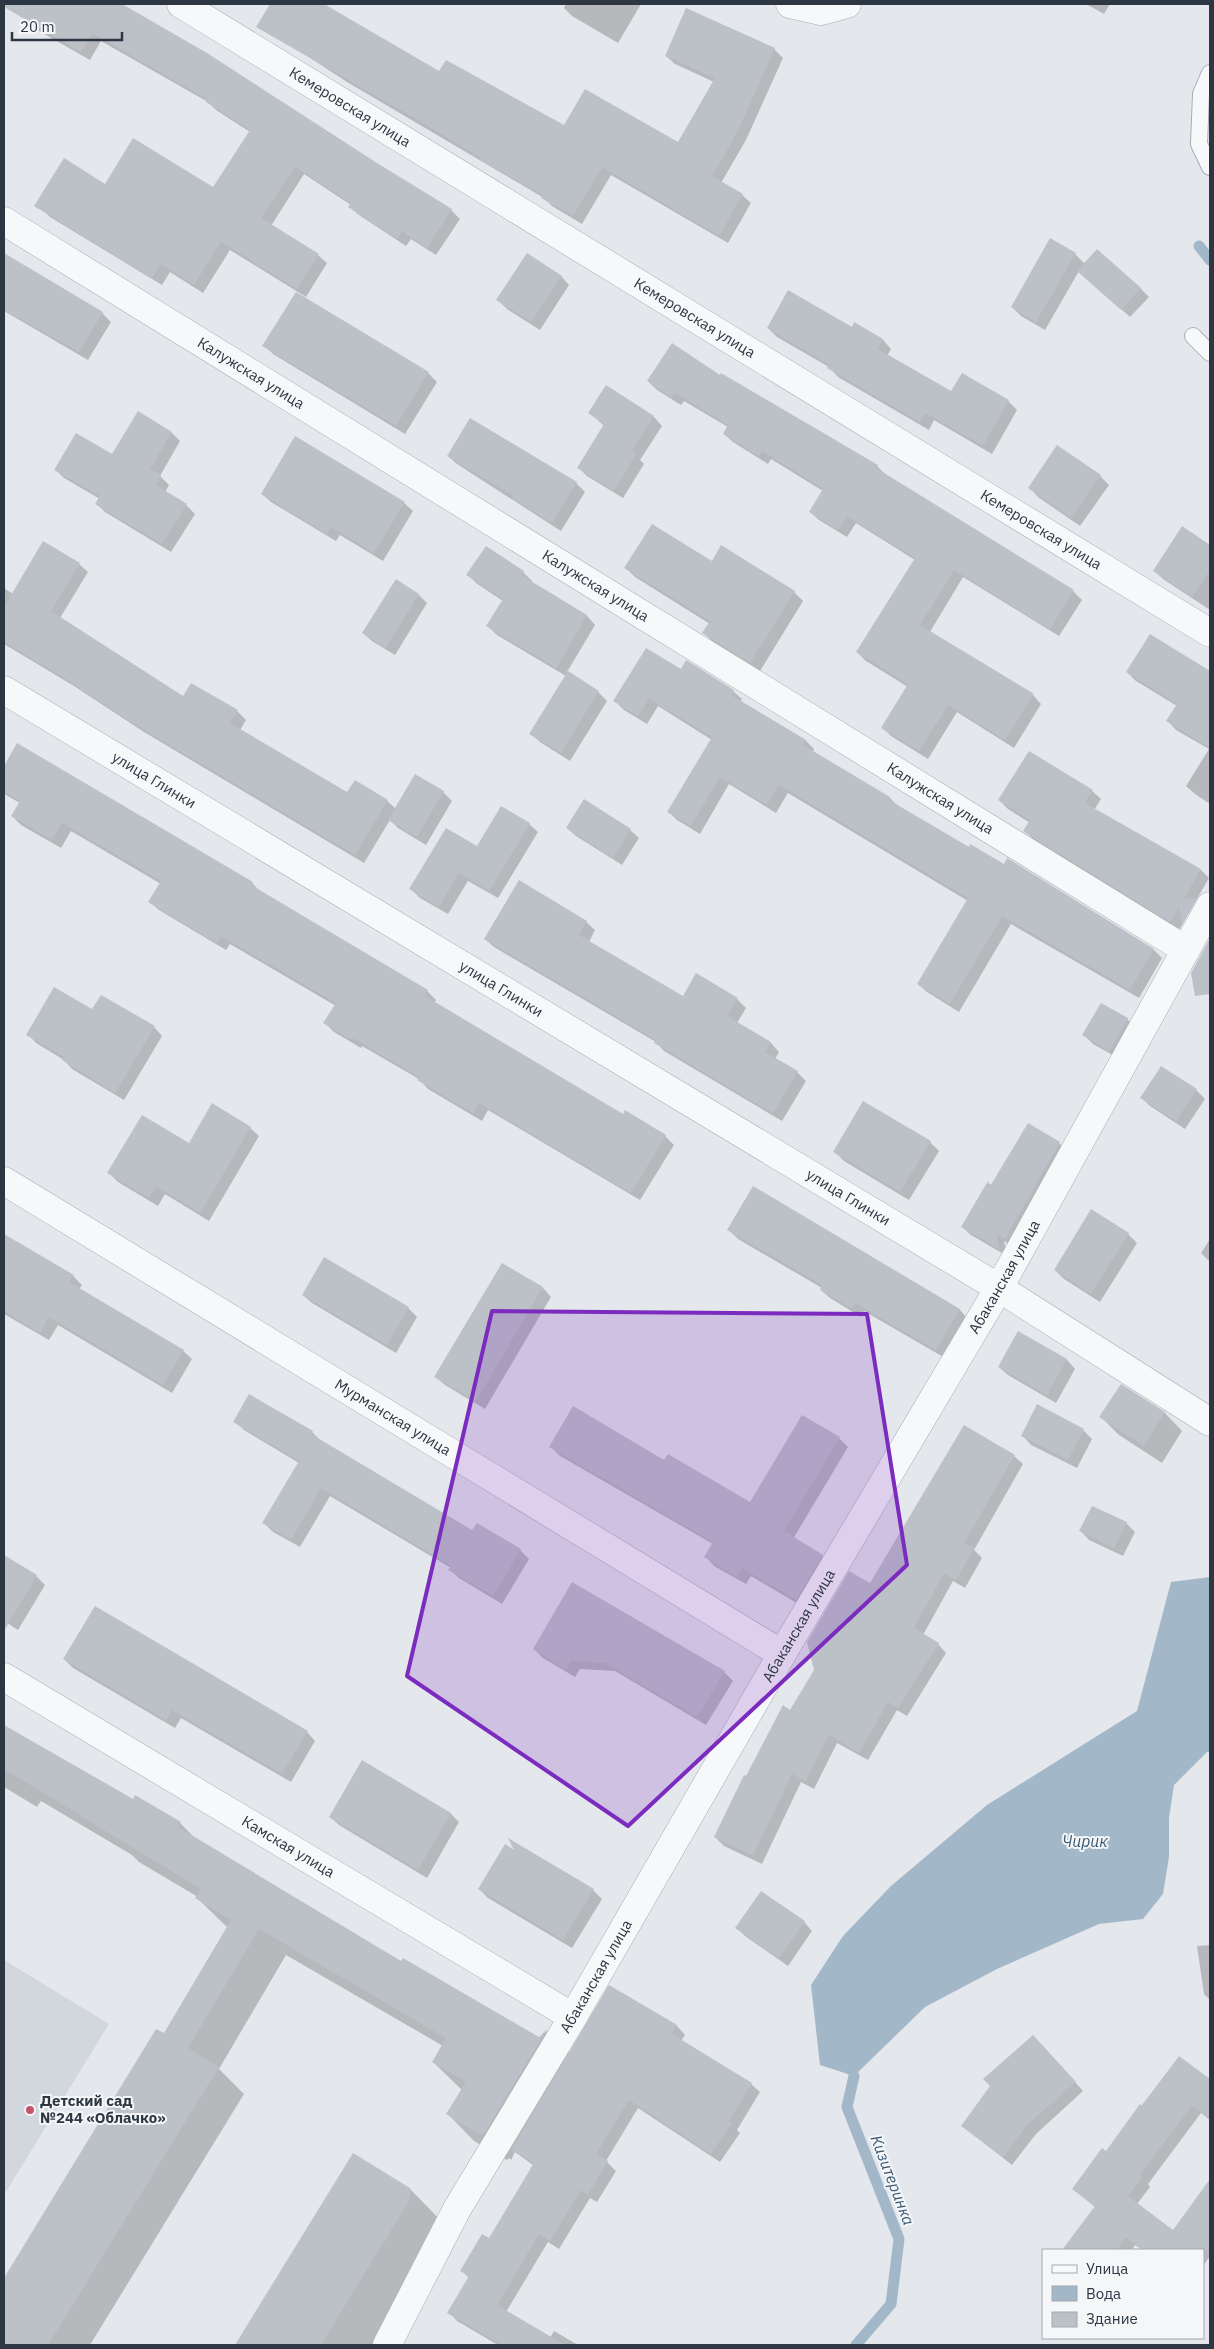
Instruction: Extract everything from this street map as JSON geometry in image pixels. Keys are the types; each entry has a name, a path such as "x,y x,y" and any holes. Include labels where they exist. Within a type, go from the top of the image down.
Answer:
{"street":[{"name":"Кемеровская улица","path":"181,4 1210,633"},
{"path":"790,4 821,11 847,4"},
{"name":"Калужская улица","path":"4,221 1186,950"},
{"name":"улица Глинки","path":"4,690 999,1288 1210,1422"},
{"name":"Абаканская улица","path":"387,2345 457,2209 573,2017 782,1654 999,1288 1210,906"},
{"name":"Мурманская улица","path":"4,1181 782,1654"},
{"name":"Камская улица","path":"4,1677 573,2017"}],"lane":[{"path":"1210,73 1201,94 1199,144 1210,167"},
{"path":"1193,336 1210,353"}],"highlighted area":[{"path":"492,1311 867,1314 907,1565 628,1826 407,1676"}],"shaded area":[{"name":"Детский сад №244 «Облачко»","path":"4,1960 109,2024 4,2195"}],"water":[{"name":"Чирик","path":"1210,1577 1210,1752 1207,1752 1174,1785 1169,1818 1169,1857 1163,1894 1143,1919 1099,1924 997,1969 925,2007 854,2076 820,2065 811,1985 843,1936 891,1886 987,1805 1137,1711 1171,1582"}],"building":[{"path":"4,4 122,4 207,53 452,209 427,248 402,231 397,239 348,207 351,203 295,167 261,218 319,254 297,289 221,242 194,285 161,264 152,278 34,206 64,158 105,184 133,138 213,187 250,130 206,102 207,99 92,33 81,52 4,7"},
{"path":"270,4 324,4 439,71 446,60 564,125 585,89 678,142 715,78 665,56 686,8 775,48 738,131 712,176 743,194 719,236 602,167 573,216 541,198 543,195 480,160 481,158 413,117 256,27"},
{"path":"1050,238 1076,253 1036,322 1011,307"},
{"path":"1097,249 1141,288 1121,310 1077,271"},
{"path":"4,253 103,312 79,352 4,310"},
{"path":"527,253 562,276 531,322 496,300"},
{"path":"788,290 852,327 854,322 883,339 878,349 951,391 962,373 1009,400 983,446 925,413 920,422 827,368 829,365 767,328"},
{"path":"296,292 429,372 396,426 262,346"},
{"path":"672,343 720,375 721,373 878,465 876,468 1074,590 1050,629 954,570 920,625 1034,694 1005,740 948,705 919,751 881,728 908,684 856,652 915,558 847,516 838,530 809,512 823,489 762,451 759,456 723,434 728,425 675,393 672,398 647,381"},
{"path":"606,385 654,416 632,451 636,454 614,491 577,468 604,424 588,413"},
{"path":"138,411 172,432 150,469 161,475 156,485 187,504 162,544 95,504 100,496 54,470 76,433 112,454"},
{"path":"470,418 577,482 552,523 512,498 513,496 447,456"},
{"path":"295,436 405,502 374,553 331,527 327,534 261,494"},
{"path":"1057,445 1101,475 1071,518 1028,488"},
{"path":"652,524 712,561 721,545 795,591 750,663 702,633 710,621 624,568"},
{"path":"1182,526 1210,545 1210,570 1192,597 1153,571"},
{"path":"43,541 80,563 51,611 183,696 191,683 238,710 230,723 347,792 355,780 388,800 355,855 134,724 64,678 4,642 4,607"},
{"path":"486,546 524,571 521,575 587,615 556,668 486,626 503,599 466,575"},
{"path":"396,579 419,594 386,648 362,633"},
{"path":"1150,634 1210,671 1210,748 1166,721 1177,704 1126,672"},
{"path":"646,648 681,669 686,660 734,690 731,695 806,740 803,745 890,797 889,800 969,847 970,844 1004,864 1007,858 1154,949 1130,990 1002,916 950,1004 917,984 968,898 779,785 767,805 720,777 691,826 667,812 712,737 649,699 638,716 613,701"},
{"path":"568,671 599,691 561,753 529,734"},
{"path":"17,743 253,882 251,885 428,990 425,996 623,1114 625,1110 666,1135 631,1193 479,1103 473,1113 417,1080 419,1077 353,1038 352,1040 323,1023 336,1003 221,936 217,943 148,902 161,881 62,823 52,840 11,816 20,801 4,792 4,766"},
{"path":"1029,751 1093,790 1085,803 1201,869 1184,898 1196,899 1182,924 1179,907 1170,922 1023,831 1030,820 998,800"},
{"path":"415,774 444,791 417,837 388,820"},
{"path":"584,799 631,829 613,858 566,828"},
{"path":"501,806 530,823 489,891 459,873 439,907 409,889 446,828 477,846"},
{"path":"519,880 587,921 579,935 683,996 696,973 738,998 727,1016 771,1042 765,1052 798,1071 773,1113 654,1043 656,1040 484,939"},
{"path":"1210,938 1210,994 1195,996 1191,973"},
{"path":"54,987 92,1009 101,995 155,1026 115,1093 62,1060 64,1057 26,1035"},
{"path":"1101,1003 1128,1018 1109,1051 1082,1035"},
{"path":"1161,1066 1197,1089 1176,1121 1140,1098"},
{"path":"863,1101 931,1141 900,1192 833,1152"},
{"path":"212,1103 251,1127 200,1213 156,1186 149,1198 107,1173 142,1115 189,1143"},
{"path":"1028,1123 1060,1142 1005,1239 997,1234 999,1249 961,1227 988,1181 989,1188"},
{"path":"753,1186 960,1309 936,1350 855,1303 852,1309 820,1290 822,1285 727,1230"},
{"path":"1091,1209 1129,1233 1091,1294 1054,1270"},
{"path":"4,1234 74,1275 69,1282 184,1350 163,1385 49,1317 40,1333 4,1311"},
{"path":"324,1257 409,1307 387,1345 302,1295"},
{"path":"502,1263 543,1287 476,1401 434,1377"},
{"path":"1018,1331 1067,1359 1047,1395 998,1367"},
{"path":"1121,1384 1165,1412 1144,1446 1099,1417"},
{"path":"249,1394 313,1431 311,1434 472,1530 477,1523 521,1549 493,1596 448,1570 451,1566 321,1488 291,1540 262,1523 299,1461 233,1422"},
{"path":"1037,1404 1084,1429 1068,1460 1021,1436"},
{"path":"573,1406 664,1460 668,1454 750,1502 802,1415 840,1437 784,1531 823,1555 796,1600 742,1568 737,1577 704,1557 713,1542 549,1447"},
{"path":"964,1425 1015,1455 964,1543 974,1548 956,1580 944,1573 914,1628 939,1643 898,1708 888,1702 859,1753 829,1735 806,1781 792,1774 753,1856 714,1837 744,1775 746,1776 783,1705 790,1710 814,1670 807,1642 849,1571 870,1583"},
{"path":"1092,1506 1127,1522 1114,1548 1079,1531"},
{"path":"4,1555 37,1575 4,1631"},
{"path":"572,1582 725,1671 697,1717 605,1663 571,1661 566,1670 533,1649"},
{"path":"95,1606 308,1731 282,1774 172,1710 166,1720 63,1659"},
{"path":"4,1725 133,1799 135,1795 181,1822 178,1827 401,1961 403,1958 539,2037 547,2029 484,2134 480,2135 446,2114 466,2082 432,2062 446,2038 259,1929 188,2048 219,2067 48,2345 4,2345 4,2278 156,2029 164,2033 231,1920 195,1898 201,1889 4,1769"},
{"path":"362,1760 451,1813 418,1870 329,1817"},
{"path":"508,1838 594,1889 563,1940 478,1889 505,1844 514,1850"},
{"path":"761,1891 805,1921 779,1958 735,1928"},
{"path":"609,1985 677,2025 672,2034 752,2083 729,2121 732,2123 711,2154 629,2100 596,2154 608,2161 588,2195 581,2190 550,2241 539,2234 497,2305 565,2345 502,2345 447,2313 469,2276 460,2271 482,2234 489,2238 534,2163 511,2150"},
{"path":"1033,2035 1076,2082 1027,2125 1003,2157 961,2126 990,2086 983,2079"},
{"path":"1179,2056 1210,2079 1210,2119 1192,2106 1139,2175 1142,2177 1128,2196 1173,2230 1210,2179 1210,2250 1143,2249 1126,2237 1118,2249 1063,2249 1095,2206 1072,2189 1102,2148 1106,2151 1140,2104 1142,2106"},
{"path":"353,2153 410,2188 410,2199 321,2345 235,2345"}],"waterway":[{"name":"Кизитеринка","path":"1199,246 1210,260"},
{"name":"Кизитеринка","path":"854,2076 847,2107 899,2239 891,2304 856,2345"}],"place":[{"name":"Детский сад №244 «Облачко»","path":"30,2110"}]}
